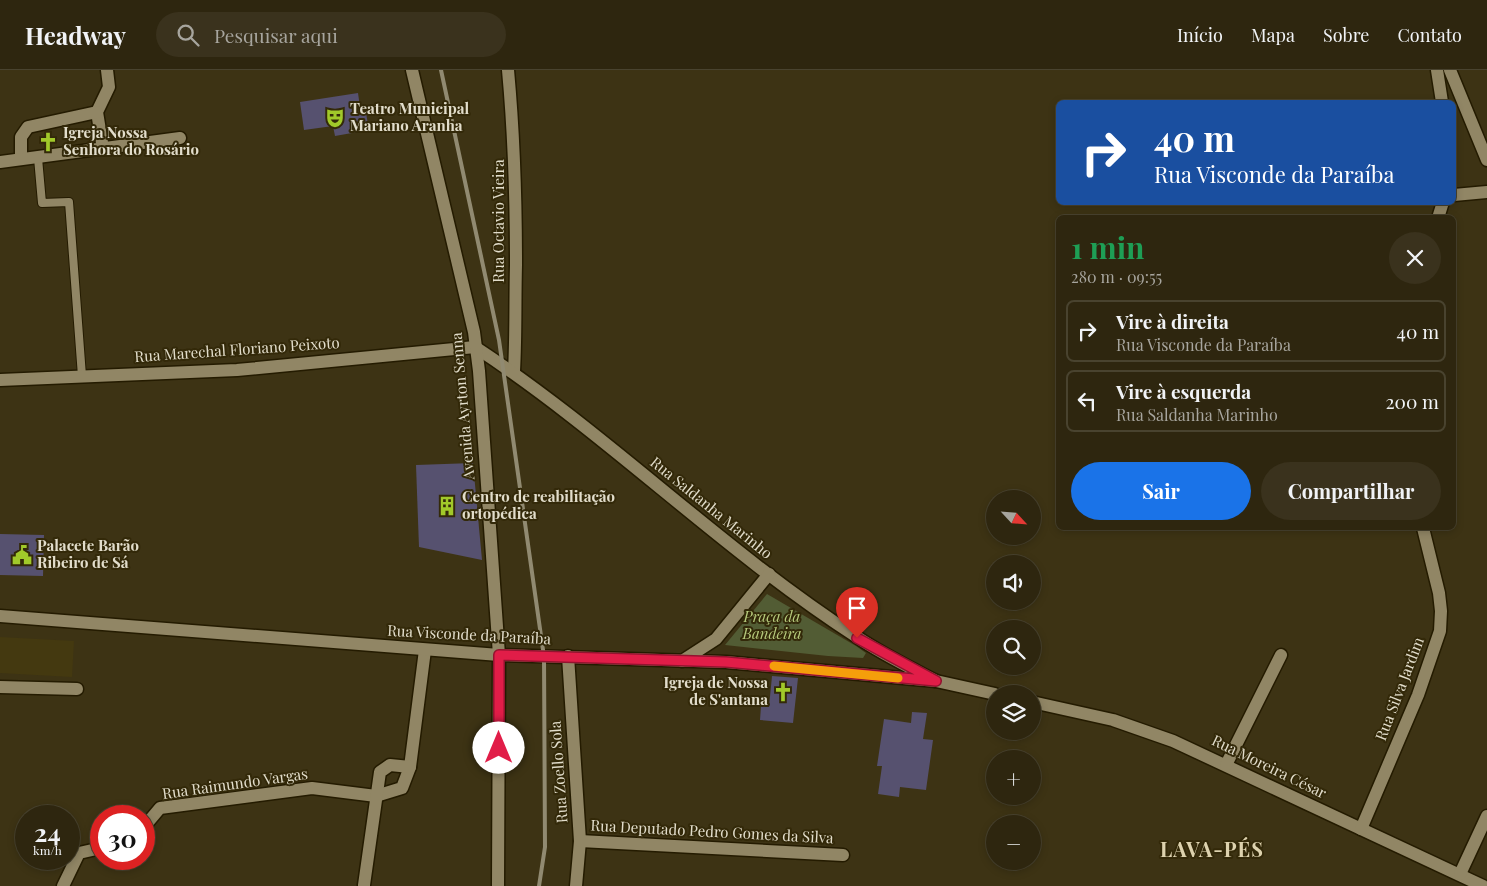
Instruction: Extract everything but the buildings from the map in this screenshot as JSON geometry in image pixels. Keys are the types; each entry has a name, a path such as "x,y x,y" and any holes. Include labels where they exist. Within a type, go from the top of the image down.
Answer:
{"street":[{"path":"103,149 97,112 109,87 107,70"},
{"name":"Avenida Ayrton Senna","path":"412,70 474,332 499,655 498,886"},
{"name":"Rua Octavio Vieira","path":"508,70 516,178 516,332 514,371"},
{"path":"1437,70 1442,100"},
{"path":"1450,70 1487,160"},
{"path":"21,159 21,137 28,127 97,112"},
{"path":"0,162 180,138"},
{"path":"1456,195 1487,192"},
{"name":"Rua Saldanha Marinho","path":"475,347 514,371 769,574 857,638 936,681"},
{"name":"Rua Marechal Floriano Peixoto","path":"0,380 237,370 475,347"},
{"name":"Rua Silva Jardim","path":"1361,829 1418,695 1440,631 1441,610 1439,593 1423,530"},
{"path":"682,661 716,639 769,574"},
{"name":"Rua Visconde da Paraíba","path":"0,616 425,650 499,655 726,662 936,681"},
{"path":"716,639 720,654 726,662"},
{"path":"364,886 376,796 383,768 390,765 410,767 425,650"},
{"path":"1226,765 1282,655"},
{"name":"Rua Zoello Sola","path":"568,656 580,841 576,886"},
{"path":"936,681 986,692"},
{"path":"0,687 77,689"},
{"name":"Rua Moreira César","path":"1041,704 1113,720 1148,731 1226,765 1484,886"},
{"name":"Rua Raimundo Vargas","path":"155,814 160,808 312,788 376,796 402,788 410,767"},
{"path":"1460,874 1487,816"},
{"name":"Rua Deputado Pedro Gomes da Silva","path":"580,841 843,856"},
{"path":"63,886 79,853 90,850"}],"lane":[{"path":"38,158 42,204 69,202 82,376"}],"shaded area":[{"path":"0,637 74,641 72,677 0,673"}],"green space":[{"name":"Praça da Bandeira","path":"767,594 856,646 866,653 863,658 725,645"}],"railway":[{"path":"441,70 499,340 544,657 545,847 539,886"}],"slow traffic":[{"path":"774,666 898,678"}],"place":[{"name":"Teatro Municipal Mariano Aranha","path":"335,118"},
{"name":"Igreja Nossa Senhora do Rosário","path":"48,142"},
{"name":"Centro de reabilitação ortopédica","path":"447,506"},
{"name":"Palacete Barão Ribeiro de Sá","path":"22,555"},
{"name":"Igreja de Nossa de S'antana","path":"783,692"}],"district":[{"name":"LAVA-PÉS","path":"1212,850"}],"route":[{"path":"499,748 499,655 726,662 936,681 857,638"}]}
